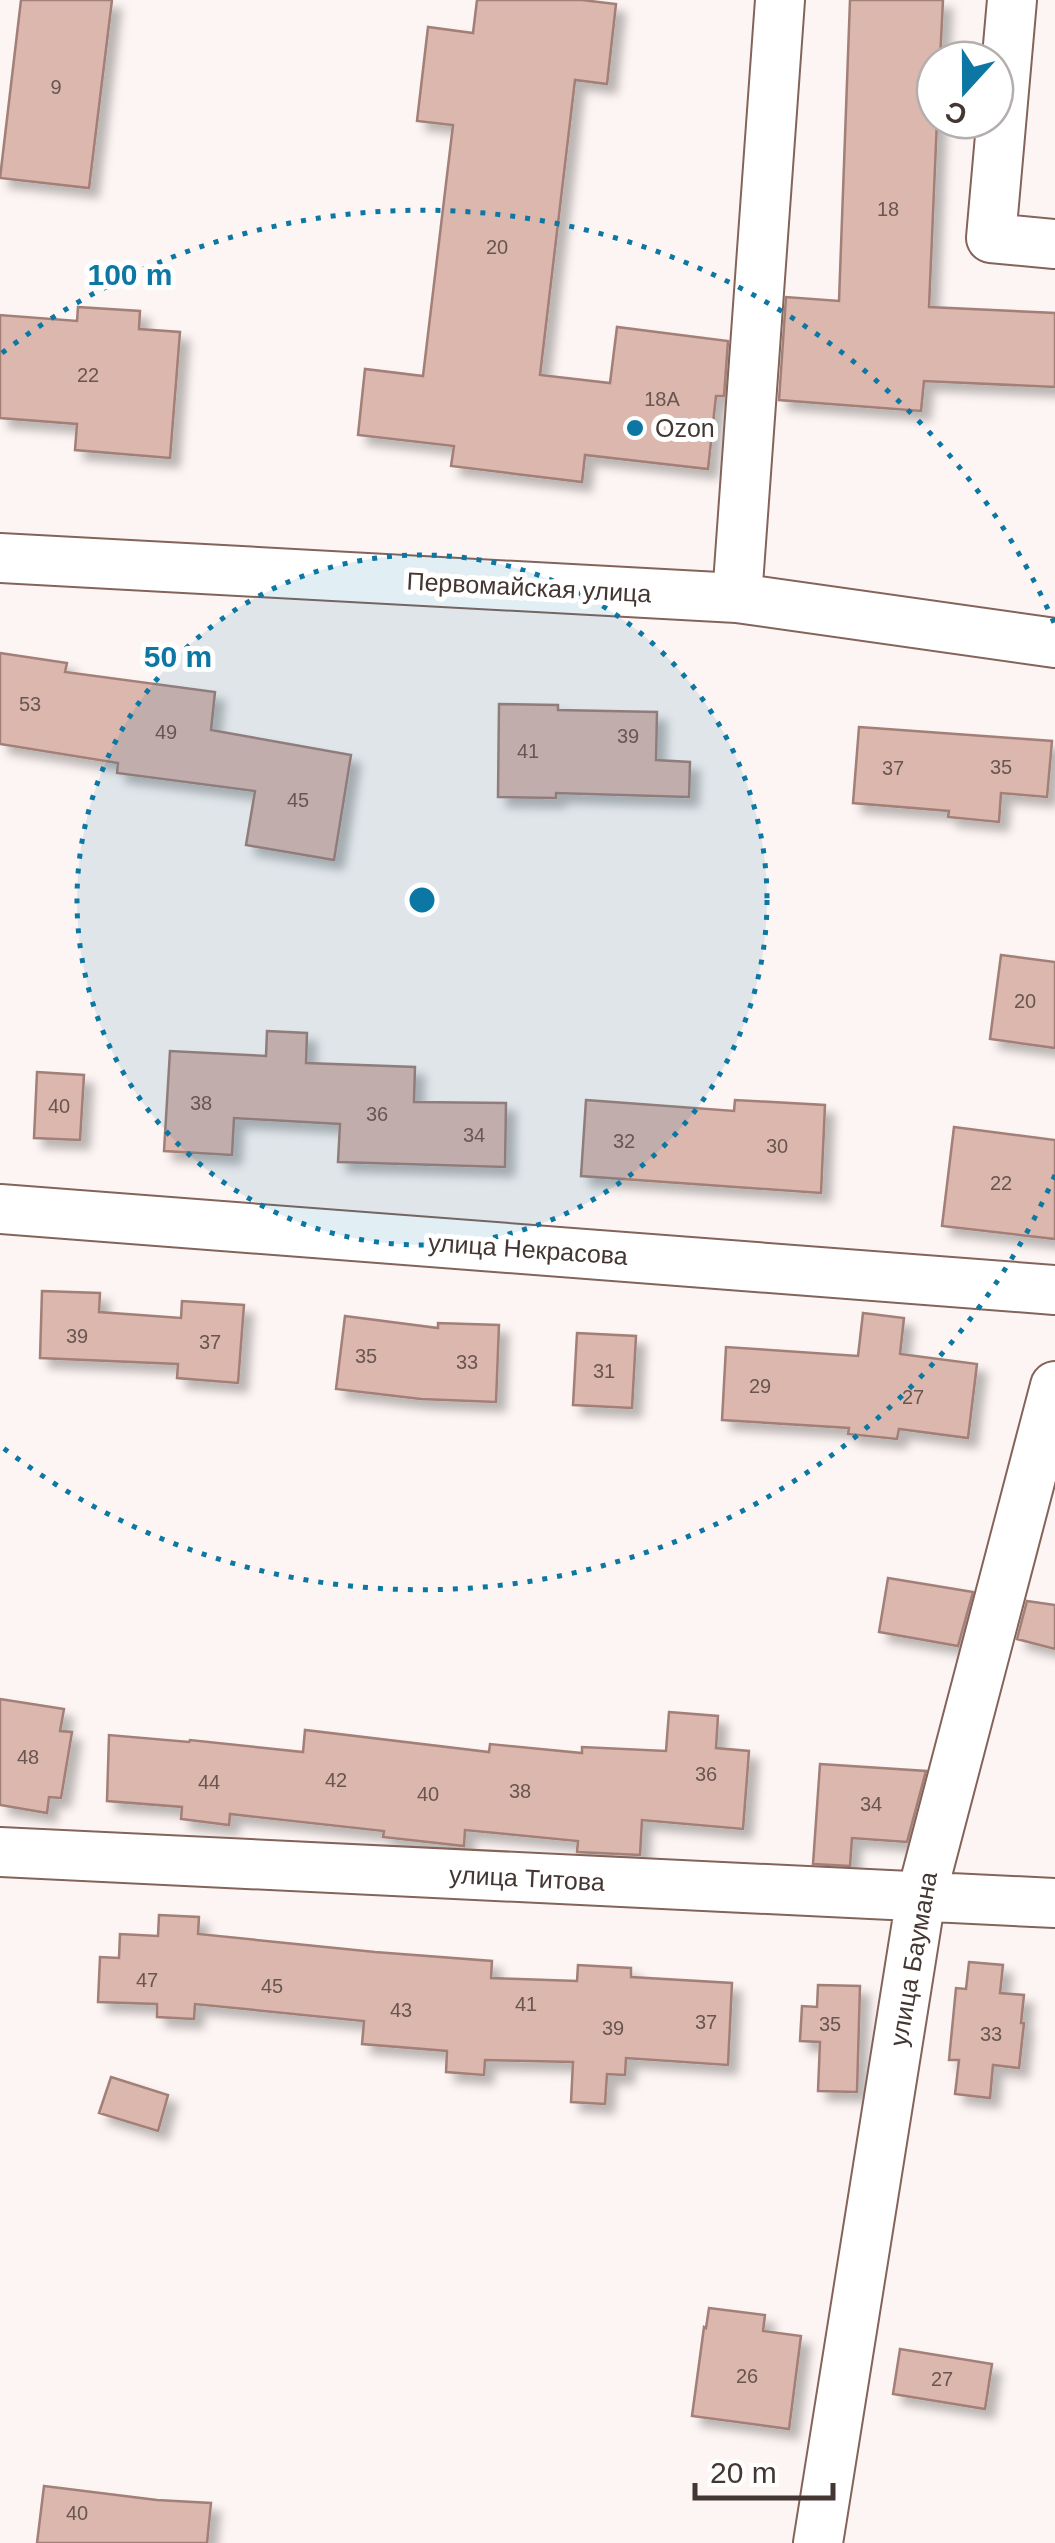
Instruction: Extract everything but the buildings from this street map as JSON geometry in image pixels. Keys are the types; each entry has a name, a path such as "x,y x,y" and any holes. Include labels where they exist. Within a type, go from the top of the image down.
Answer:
{"street":[{"path":"737,598 780,0"},
{"path":"1012,0 991,238 1055,244"},
{"name":"Первомайская улица","path":"0,558 737,598 1055,644"},
{"name":"улица Некрасова","path":"0,1209 1055,1290"},
{"name":"улица Баумана","path":"818,2543 921,1897 1055,1386"},
{"name":"улица Титова","path":"0,1852 1055,1904"}],"place":[{"name":"Ozon","path":"635,428"}]}
